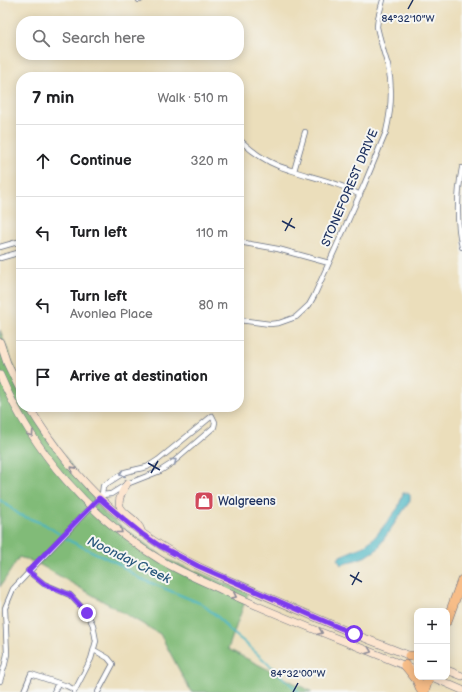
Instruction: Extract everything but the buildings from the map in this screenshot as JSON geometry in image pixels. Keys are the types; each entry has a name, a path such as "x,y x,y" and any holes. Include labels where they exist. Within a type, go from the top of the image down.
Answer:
{"highway":[{"path":"450,613 462,580"},
{"path":"405,665 417,680 423,692"},
{"path":"423,692 428,680"}],"main road":[{"path":"0,342 16,381"},
{"path":"0,375 16,408"},
{"path":"18,412 33,437 55,468 91,506 126,536 161,560 260,608 414,669"},
{"path":"32,412 44,433 58,452 126,521 160,546 198,566 354,634 414,657"},
{"path":"127,484 119,498 120,506 123,511 138,523 142,534"},
{"path":"450,671 462,676"},
{"path":"439,680 462,690"}],"street":[{"name":"STONEFOREST DRIVE","path":"244,321 270,324 288,321 296,317 309,305 330,263 360,195 386,132 390,106 391,88 389,73 378,27 379,9 383,0"},
{"path":"294,171 305,132"},
{"path":"244,144 266,160 294,171 348,187 360,195"},
{"path":"462,168 459,183 458,204 459,232 462,247"},
{"path":"0,247 16,242"},
{"path":"244,243 278,249 330,263"},
{"path":"0,258 16,253"},
{"path":"0,681 7,654 5,608 13,589 28,571 101,496 111,494 127,484 160,471 170,464 214,427 215,422 212,416 158,460 147,467 125,472 103,486 101,496"},
{"path":"26,692 24,691 31,674 58,683 74,691 92,659 96,641 93,625 87,613 70,595 44,584 28,571"},
{"path":"94,650 108,658 113,664 98,692"},
{"path":"54,692 58,683"}],"green space":[{"path":"0,330 16,372 16,412 34,412 105,514 166,559 248,593 228,649 312,692 191,692 160,634 37,563 19,557 0,587"}],"water":[{"path":"403,493 408,493 410,495 410,501 379,548 367,556 341,565 338,560 340,556 364,546 375,537 398,508"}],"waterway":[{"name":"Noonday Creek","path":"0,500 20,515 44,524 70,541 117,563 139,578 202,604 299,692"}],"place":[{"name":"Walgreens","path":"204,501"}],"route":[{"path":"87,613 70,595 44,584 28,571 99,498 142,534 160,546 217,575 354,634"}]}
